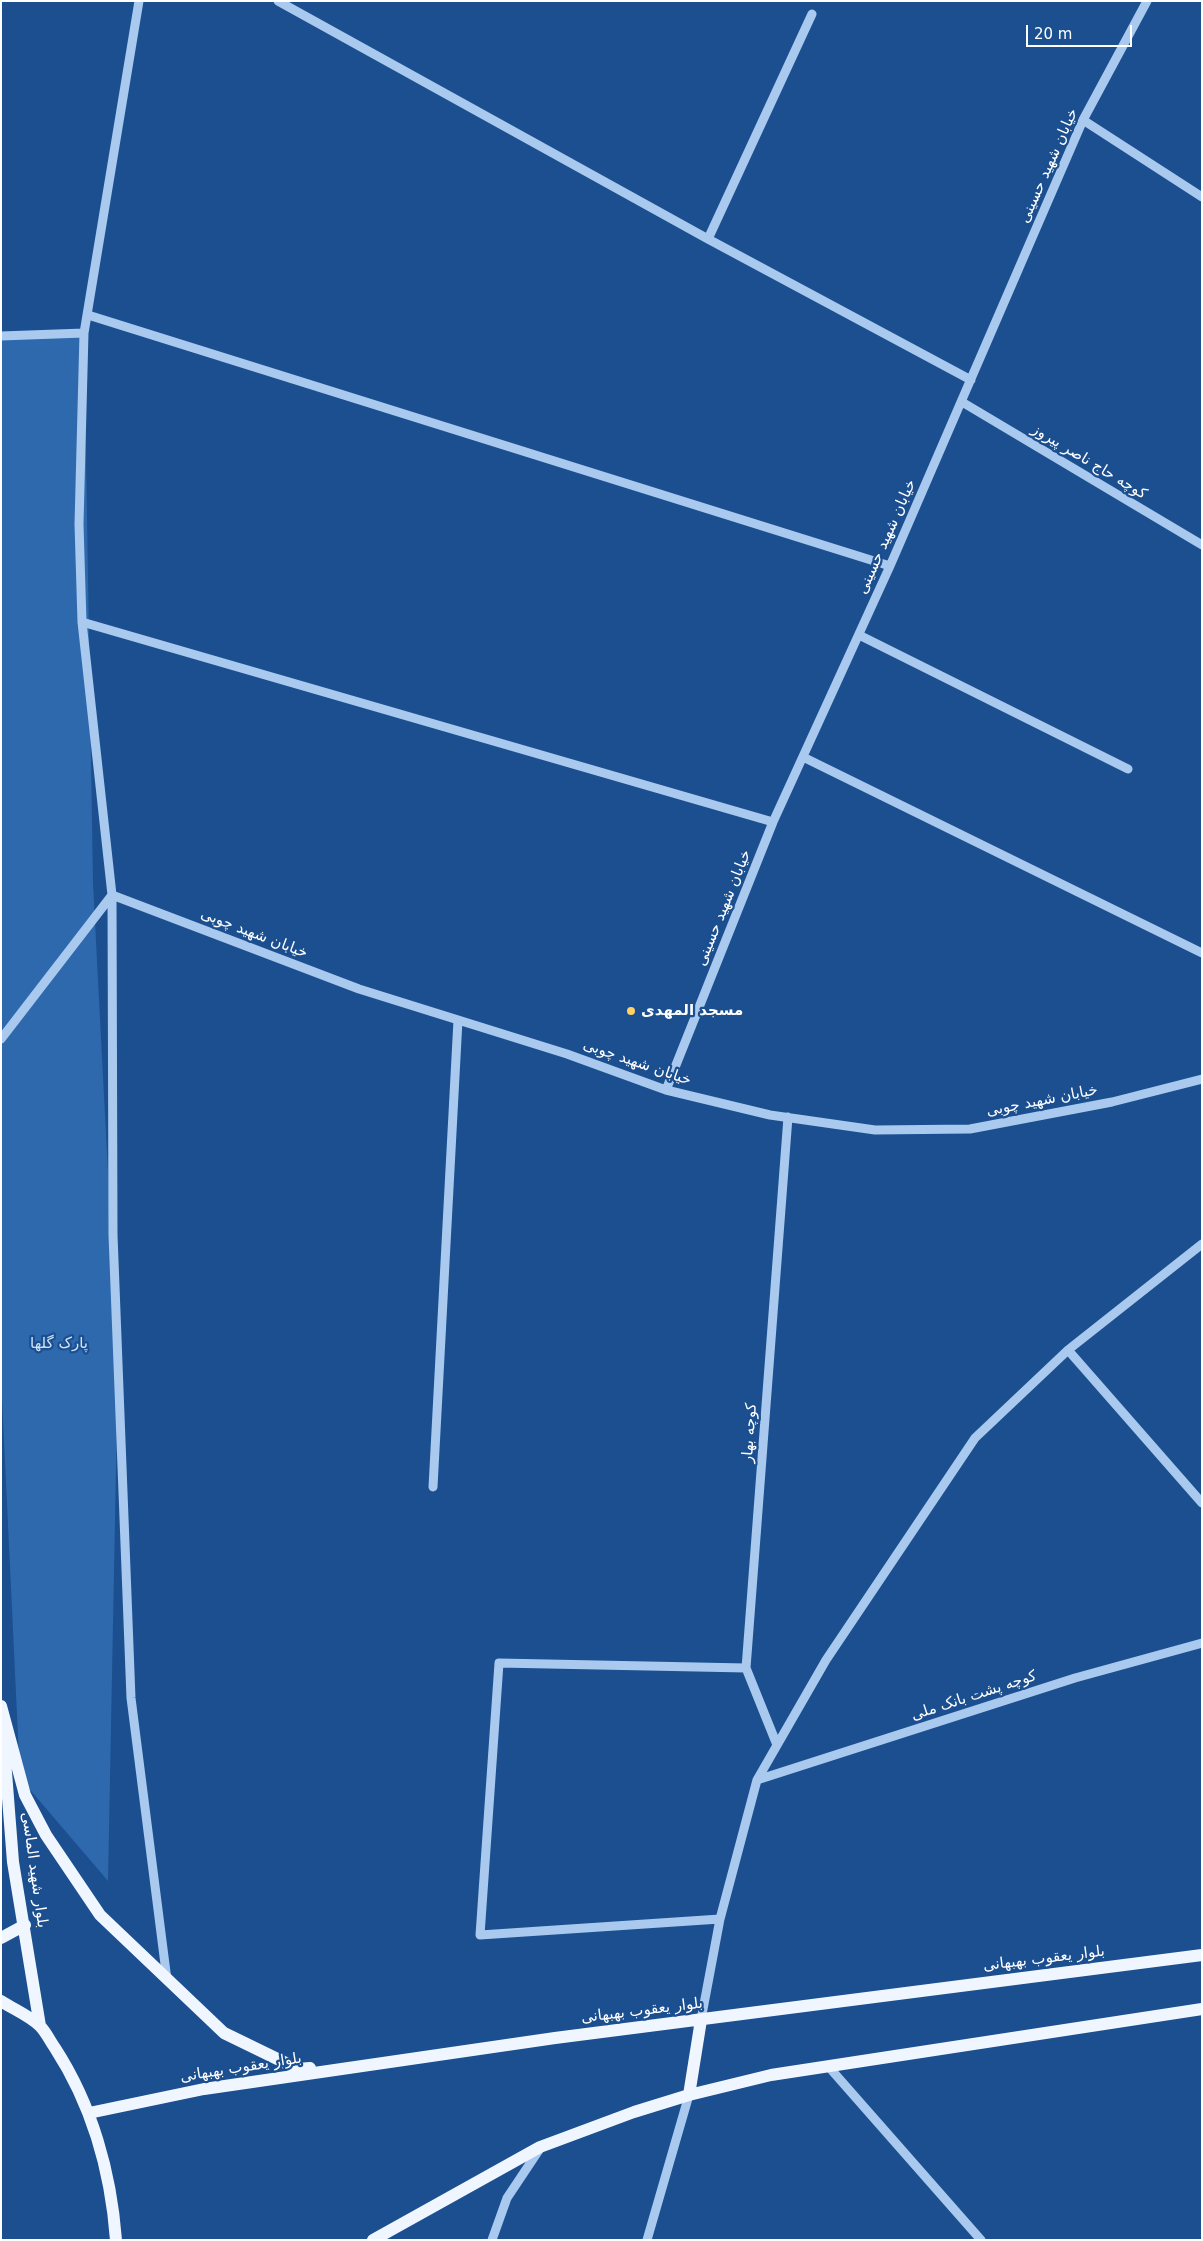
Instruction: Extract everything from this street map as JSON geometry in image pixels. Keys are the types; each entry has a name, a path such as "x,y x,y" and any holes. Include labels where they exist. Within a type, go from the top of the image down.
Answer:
{"main road":[{"path":"1,1706 25,1795 46,1835 100,1915 167,1981 224,2032 298,2069 390,2064"},
{"name":"بلوار شهید الماسی","path":"1,1717 13,1862 25,1925 40,2026"},
{"path":"1,1938 25,1925"},
{"name":"بلوار یعقوب بهبهانی","path":"89,2112 204,2088 390,2064 555,2038 1202,1954"},
{"path":"1,2002 40,2026 69,2069 89,2112 104,2163 114,2215 116,2240"},
{"path":"373,2240 540,2147 634,2112 689,2095 771,2075 1202,2009"},
{"path":"689,2095 701,2020"}],"street":[{"path":"139,1 84,333 79,524 82,622 112,895 113,1235 131,1698 167,1981"},
{"path":"278,1 708,239 971,380"},
{"name":"خیابان شهید حسینی","path":"666,1090 773,822 890,566 1084,120 1147,1"},
{"path":"708,239 812,14"},
{"path":"1084,120 1202,197"},
{"path":"88,315 890,566"},
{"path":"1,336 84,333"},
{"name":"کوچه حاج ناصر پیروز","path":"962,402 1202,545"},
{"path":"82,622 773,822"},
{"path":"859,635 1128,769"},
{"path":"803,757 1202,953"},
{"path":"1,1039 112,895"},
{"name":"خیابان شهید چوبی","path":"112,895 359,989 568,1054 666,1090 788,1117 875,1130 970,1129 1112,1102 1202,1079"},
{"path":"433,1487 458,1020"},
{"name":"کوچه بهار","path":"777,1745 746,1668 788,1117"},
{"path":"701,2020 720,1919 757,1780 826,1660 975,1438 1068,1350 1202,1244"},
{"path":"1068,1350 1202,1503"},
{"name":"کوچه پشت بانک ملی","path":"757,1780 1075,1678 1202,1642"},
{"path":"720,1919 480,1935 499,1663 746,1668"},
{"path":"828,2066 981,2240"},
{"path":"647,2240 689,2095"},
{"path":"492,2240 507,2198 540,2147"}],"green space":[{"name":"پارک گلها","path":"84,333 93,883 118,1366 108,1881 20,1778 1,1377 1,336"}],"place":[{"name":"مسجد المهدی","path":"631,1011"}]}
